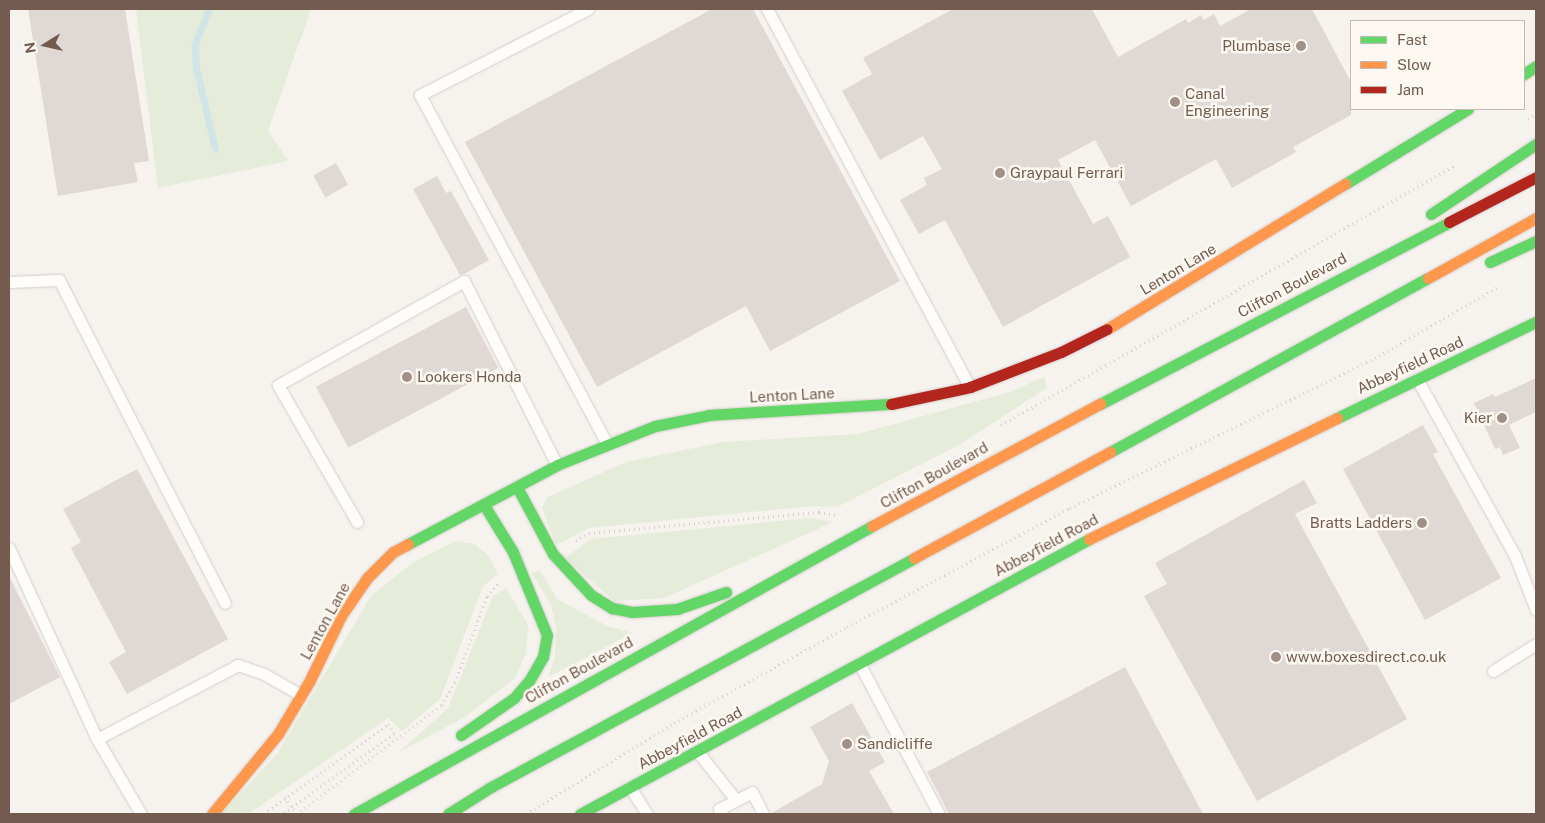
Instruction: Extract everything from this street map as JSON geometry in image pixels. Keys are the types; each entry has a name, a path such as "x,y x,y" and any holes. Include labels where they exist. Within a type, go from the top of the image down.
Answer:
{"main road":[{"path":"1525,73 1536,66"},
{"name":"Lenton Lane","path":"212,814 278,734 301,695 341,616 367,578 393,552 557,465 655,426 709,414 895,404 970,387 1061,352 1112,326 1466,110"},
{"path":"1326,284 1536,144"},
{"name":"Clifton Boulevard","path":"354,814 847,540 1326,284 1536,177"},
{"path":"448,814 492,786 1346,324 1536,218"},
{"path":"1482,265 1536,241"},
{"path":"1346,324 1464,273"},
{"name":"Abbeyfield Road","path":"580,814 1066,550 1536,322"},
{"path":"517,487 553,554 591,595 612,608 632,612 686,606 847,540"},
{"path":"449,744 514,698 529,681 543,658 547,635 513,552 484,505"},
{"path":"354,814 433,756"}],"lane":[{"path":"588,9 420,96 607,444"},
{"path":"767,9 933,312 970,387"},
{"path":"9,282 58,280 225,603"},
{"path":"357,522 278,384 464,282 557,465"},
{"path":"1417,379 1515,556 1536,610"},
{"path":"9,548 97,739 141,814"},
{"path":"1493,671 1536,644"},
{"path":"859,663 939,814"},
{"path":"97,739 238,665 264,674 301,695"},
{"path":"697,751 736,800"},
{"path":"630,787 647,814"},
{"path":"722,814 719,809 752,792 763,814"}],"path":[{"path":"526,814 674,722 847,627 1070,508 1379,356 1508,282"},
{"path":"285,797 297,814 442,705 455,682 487,596 502,580"},
{"path":"264,814 388,724 394,733 284,814"}],"green space":[{"path":"136,9 311,9 268,131 288,161 158,188"},
{"path":"1044,377 1047,388 959,445 837,507 813,506 589,528 556,545 542,508 548,497 626,462 723,442 858,434 1010,392"},
{"path":"810,518 833,522 664,598 614,601 565,558 591,539"},
{"path":"456,541 475,544 487,554 498,574 483,586 440,699 402,731 388,718 248,814 221,814 277,754 371,596 412,563"},
{"path":"540,570 557,599 607,626 633,633 548,677 555,657 556,627 551,605 532,574"},
{"path":"506,588 528,625 526,653 515,678 465,717 399,752 448,708 493,596"}],"building":[{"path":"28,9 125,9 149,161 134,163 138,182 58,196"},
{"path":"712,9 753,9 900,281 770,351 746,306 597,387 465,142"},
{"path":"953,9 1092,9 1118,57 1186,19 1188,23 1201,15 1204,20 1214,14 1220,26 1251,9 1312,9 1350,80 1351,115 1293,147 1296,152 1232,188 1216,159 1131,206 1095,140 1058,160 1093,224 1108,216 1130,257 1003,327 945,220 919,234 900,200 927,185 924,178 942,169 923,136 880,160 842,91 872,74 863,58"},
{"path":"336,163 348,185 325,197 313,176"},
{"path":"437,176 446,193 451,191 489,260 464,274 460,275 413,189"},
{"name":"Lookers Honda","path":"466,307 498,368 348,448 316,387"},
{"name":"Kier","path":"1536,378 1536,412 1509,425 1520,448 1503,455 1500,447 1495,449 1474,403 1493,394 1495,397"},
{"name":"Bratts Ladders","path":"1423,425 1438,452 1433,454 1501,578 1425,620 1343,469"},
{"path":"137,469 228,639 127,694 109,662 126,652 71,548 81,542 63,509"},
{"name":"www.boxesdirect.co.uk","path":"1304,480 1317,503 1295,514 1407,719 1257,801 1144,596 1167,584 1155,563"},
{"path":"9,576 60,677 9,704"},
{"path":"1125,667 1203,814 949,814 927,772"},
{"name":"Sandicliffe","path":"852,703 885,762 869,771 894,814 770,814 822,784 829,761 810,727"}],"waterway":[{"path":"209,9 195,44 196,68 215,149"}],"traffic: fast":[{"path":"1525,73 1536,66"},
{"path":"1345,184 1466,110"},
{"path":"1431,214 1536,144"},
{"path":"1100,404 1449,222"},
{"path":"1490,262 1536,241"},
{"path":"1110,452 1428,278"},
{"path":"1337,418 1536,322"},
{"path":"408,544 557,465 655,426 709,415 891,404"},
{"path":"517,487 553,554 591,595 612,608 632,612 677,609 726,592"},
{"path":"461,735 514,698 529,681 543,657 547,635 513,552 484,505"},
{"path":"354,814 872,526"},
{"path":"580,814 1089,539"},
{"path":"448,814 491,787 914,558"}],"traffic: slow":[{"path":"1107,329 1345,184"},
{"path":"1428,278 1536,218"},
{"path":"872,526 1100,404"},
{"path":"1089,539 1337,418"},
{"path":"914,558 1110,452"},
{"path":"212,814 278,734 310,680 341,616 367,578 393,552 408,544"}],"traffic: jam":[{"path":"1449,222 1536,177"},
{"path":"891,404 970,387 1061,352 1107,329"}],"place":[{"name":"Plumbase","path":"1301,46"},
{"name":"Canal Engineering","path":"1175,102"},
{"name":"Graypaul Ferrari","path":"1000,173"},
{"name":"Lookers Honda","path":"407,377"},
{"name":"Kier","path":"1502,418"},
{"name":"Bratts Ladders","path":"1422,523"},
{"name":"www.boxesdirect.co.uk","path":"1276,657"},
{"name":"Sandicliffe","path":"847,744"}]}
